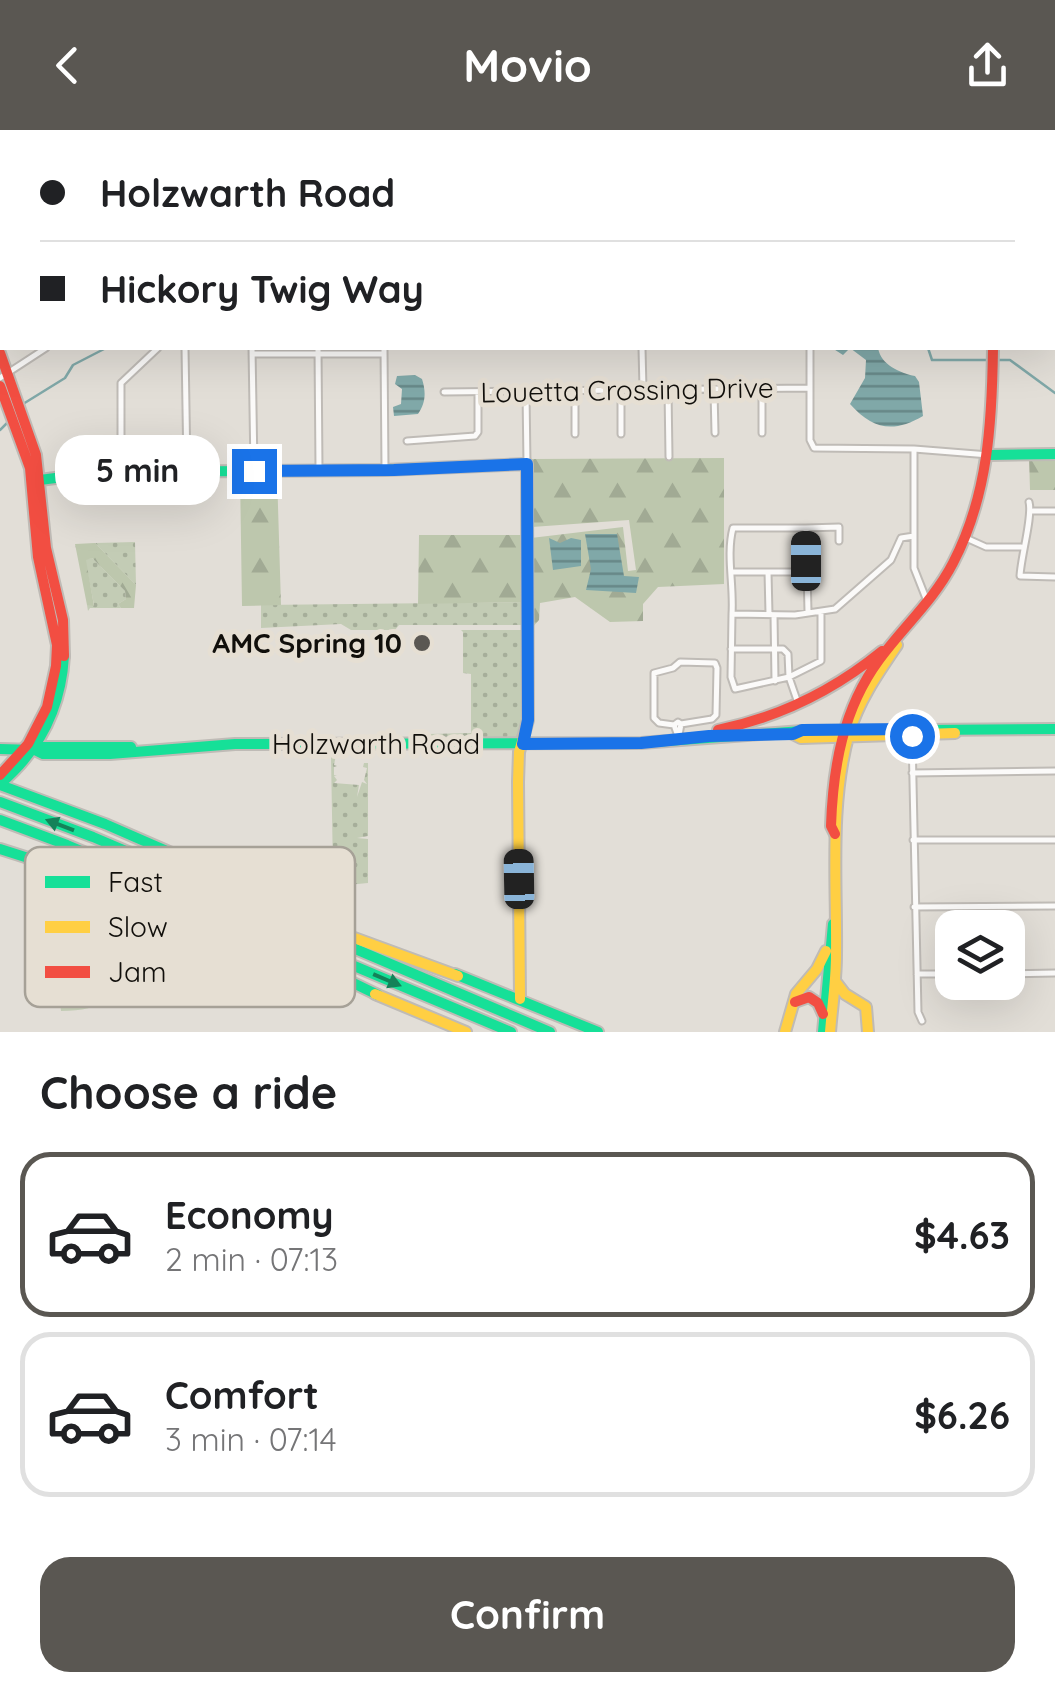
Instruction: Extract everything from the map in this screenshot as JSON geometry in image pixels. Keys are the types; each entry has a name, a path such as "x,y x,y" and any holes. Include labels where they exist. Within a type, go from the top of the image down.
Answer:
{"main road":[{"path":"785,1032 796,994 820,963 834,924 831,826 837,754 874,678 928,603 976,513 989,455 992,350"},
{"path":"0,354 3,376 36,480 43,559 59,626 61,686 43,736 0,775"},
{"path":"0,386 12,404"},
{"path":"989,455 1055,454"},
{"path":"36,480 120,471 385,470 527,464 528,720 518,782 520,999"},
{"path":"6,789 30,750 46,710 53,687 59,626"},
{"path":"683,737 757,722 800,706 834,687 904,634"},
{"path":"834,834 838,826 846,734 856,696 888,649"},
{"path":"856,715 865,730"},
{"name":"Holzwarth Road","path":"30,750 43,754 110,754 235,744 641,743 683,737 793,734 802,730 846,734 1055,729"},
{"name":"Holzwarth Road","path":"793,734 801,738 826,738 865,730 912,732"},
{"path":"43,736 52,747"},
{"path":"826,738 834,742 837,754"},
{"path":"0,749 30,750"},
{"name":"Holzwarth Road","path":"30,750 138,750"},
{"path":"6,789 18,770"},
{"path":"6,789 105,824 154,847"},
{"path":"0,802 113,847"},
{"path":"3,821 68,847"},
{"path":"0,849 25,857"},
{"path":"827,1024 835,981 834,924"},
{"path":"355,933 458,976"},
{"path":"355,938 598,1032"},
{"path":"827,1024 830,938"},
{"path":"355,949 550,1032"},
{"path":"355,966 511,1032"},
{"path":"835,981 841,991 866,1007 868,1032"},
{"path":"355,983 378,995"},
{"path":"355,985 466,1032"},
{"path":"789,1013 799,998 809,997 821,1008 827,1024"},
{"path":"827,1024 840,1000 850,997"}],"street":[{"path":"3,376 43,350"},
{"path":"120,471 122,380 156,350"},
{"path":"185,350 187,471"},
{"path":"642,350 643,390"},
{"path":"810,350 813,446 989,455"},
{"path":"254,471 252,351 384,351 385,470"},
{"path":"318,351 319,471"},
{"name":"Louetta Crossing Drive","path":"444,392 810,388"},
{"path":"668,390 668,457"},
{"path":"714,390 715,433"},
{"path":"762,390 762,432"},
{"path":"575,391 575,434"},
{"path":"621,391 622,434"},
{"path":"407,441 475,436 478,392"},
{"path":"526,392 527,464"},
{"path":"914,449 915,576 928,603"},
{"path":"1029,502 1035,511"},
{"path":"1035,511 1055,511"},
{"path":"1035,511 1022,547 1020,576 1055,577"},
{"path":"821,612 820,661 774,681 734,689 730,649 733,528 839,527 839,541"},
{"path":"806,528 808,612"},
{"path":"732,614 835,609 891,560 901,538 914,536"},
{"path":"966,538 986,547 1022,547"},
{"path":"731,572 806,572"},
{"path":"768,572 774,681"},
{"path":"730,649 783,649 788,654 789,676 800,706"},
{"path":"680,662 715,663 716,715 678,724 659,723 654,718 654,672 673,668 680,662"},
{"path":"678,724 683,737"},
{"path":"912,732 916,974 922,1022"},
{"path":"912,772 1055,771"},
{"path":"914,840 1055,840"},
{"path":"914,907 1055,906"},
{"path":"1025,974 1055,973"},
{"path":"916,974 935,974"}],"green space":[{"path":"1029,457 1055,458 1055,490 1030,490"},
{"path":"724,458 724,584 658,587 643,604 643,621 610,622 575,597 540,603 539,620 531,629 531,538 623,527 628,571 636,570 629,520 532,527 532,459"},
{"path":"277,473 281,605 242,606 240,474"},
{"path":"419,535 525,535 526,602 418,604"},
{"path":"135,542 136,585 95,543"},
{"path":"95,543 136,585 134,608 121,608 118,604 126,599 125,591 92,558 86,560 94,606 87,605 75,544"},
{"path":"92,558 125,591 126,599 118,604 121,608 88,611 87,605 94,605 85,559"},
{"path":"526,602 524,625 399,625 395,630 351,630 341,624 261,628 261,605"},
{"path":"461,630 525,630 527,709 518,737 425,737 427,731 471,733 471,674 463,673"},
{"path":"331,749 337,750 334,783 359,785 357,797 362,782 367,784 367,768 363,767 368,763 368,836 357,838 368,839 368,883 355,884 355,847 333,847 328,756"},
{"path":"61,1007 91,1007 76,1010 61,1011"}],"water":[{"path":"853,350 879,350 887,364 915,376 923,416 893,427 876,424 859,413 850,404 865,378 866,360"},
{"path":"415,375 422,379 424,388 421,410 418,414 394,416 393,407 401,404 402,389 395,384 397,376"},
{"path":"585,534 617,534 624,576 639,577 636,593 586,590 591,569"},
{"path":"549,538 560,543 571,538 581,540 581,566 553,570"}],"waterway":[{"path":"23,404 65,378 73,365 102,350"},
{"path":"929,350 932,360 989,360"},
{"path":"997,360 1010,360 1055,393"},
{"path":"0,430 11,419"}],"traffic: fast":[{"path":"989,455 1055,454"},
{"path":"32,481 102,472 385,470 527,464 527,503"},
{"path":"0,784 26,757 46,727 58,693 64,656"},
{"path":"0,749 35,750 43,754 110,754 235,744 641,743 802,731 1055,729"},
{"path":"35,750 131,747"},
{"path":"0,785 158,847"},
{"path":"0,802 116,847"},
{"path":"0,820 72,847"},
{"path":"0,849 25,857"},
{"path":"823,1032 833,924"},
{"path":"355,949 550,1032"},
{"path":"355,966 511,1032"},
{"path":"455,974 598,1032"},
{"path":"355,984 378,995"}],"traffic: slow":[{"path":"520,999 518,782 519,752 528,720 527,503"},
{"path":"830,1032 836,965 836,815 843,760 858,709 897,645"},
{"path":"793,734 801,738 955,733"},
{"path":"355,938 458,976"},
{"path":"785,1032 796,994 826,951"},
{"path":"835,981 845,994 866,1007 868,1032"},
{"path":"375,994 466,1032"}],"traffic: jam":[{"path":"835,834 831,826 834,782 842,739 857,698 879,660 945,576 974,512 986,458 993,350"},
{"path":"0,353 36,455 46,548 63,620 64,656"},
{"path":"0,386 30,468 38,557 57,645 47,707 28,744 0,775"},
{"path":"718,730 805,701 882,651"},
{"path":"795,1002 809,997 818,1003 823,1014"}],"place":[{"name":"AMC Spring 10","path":"422,643"}],"route":[{"path":"254,471 527,464 528,720 523,744 641,743 793,734 802,730 912,729 912,736"}]}
